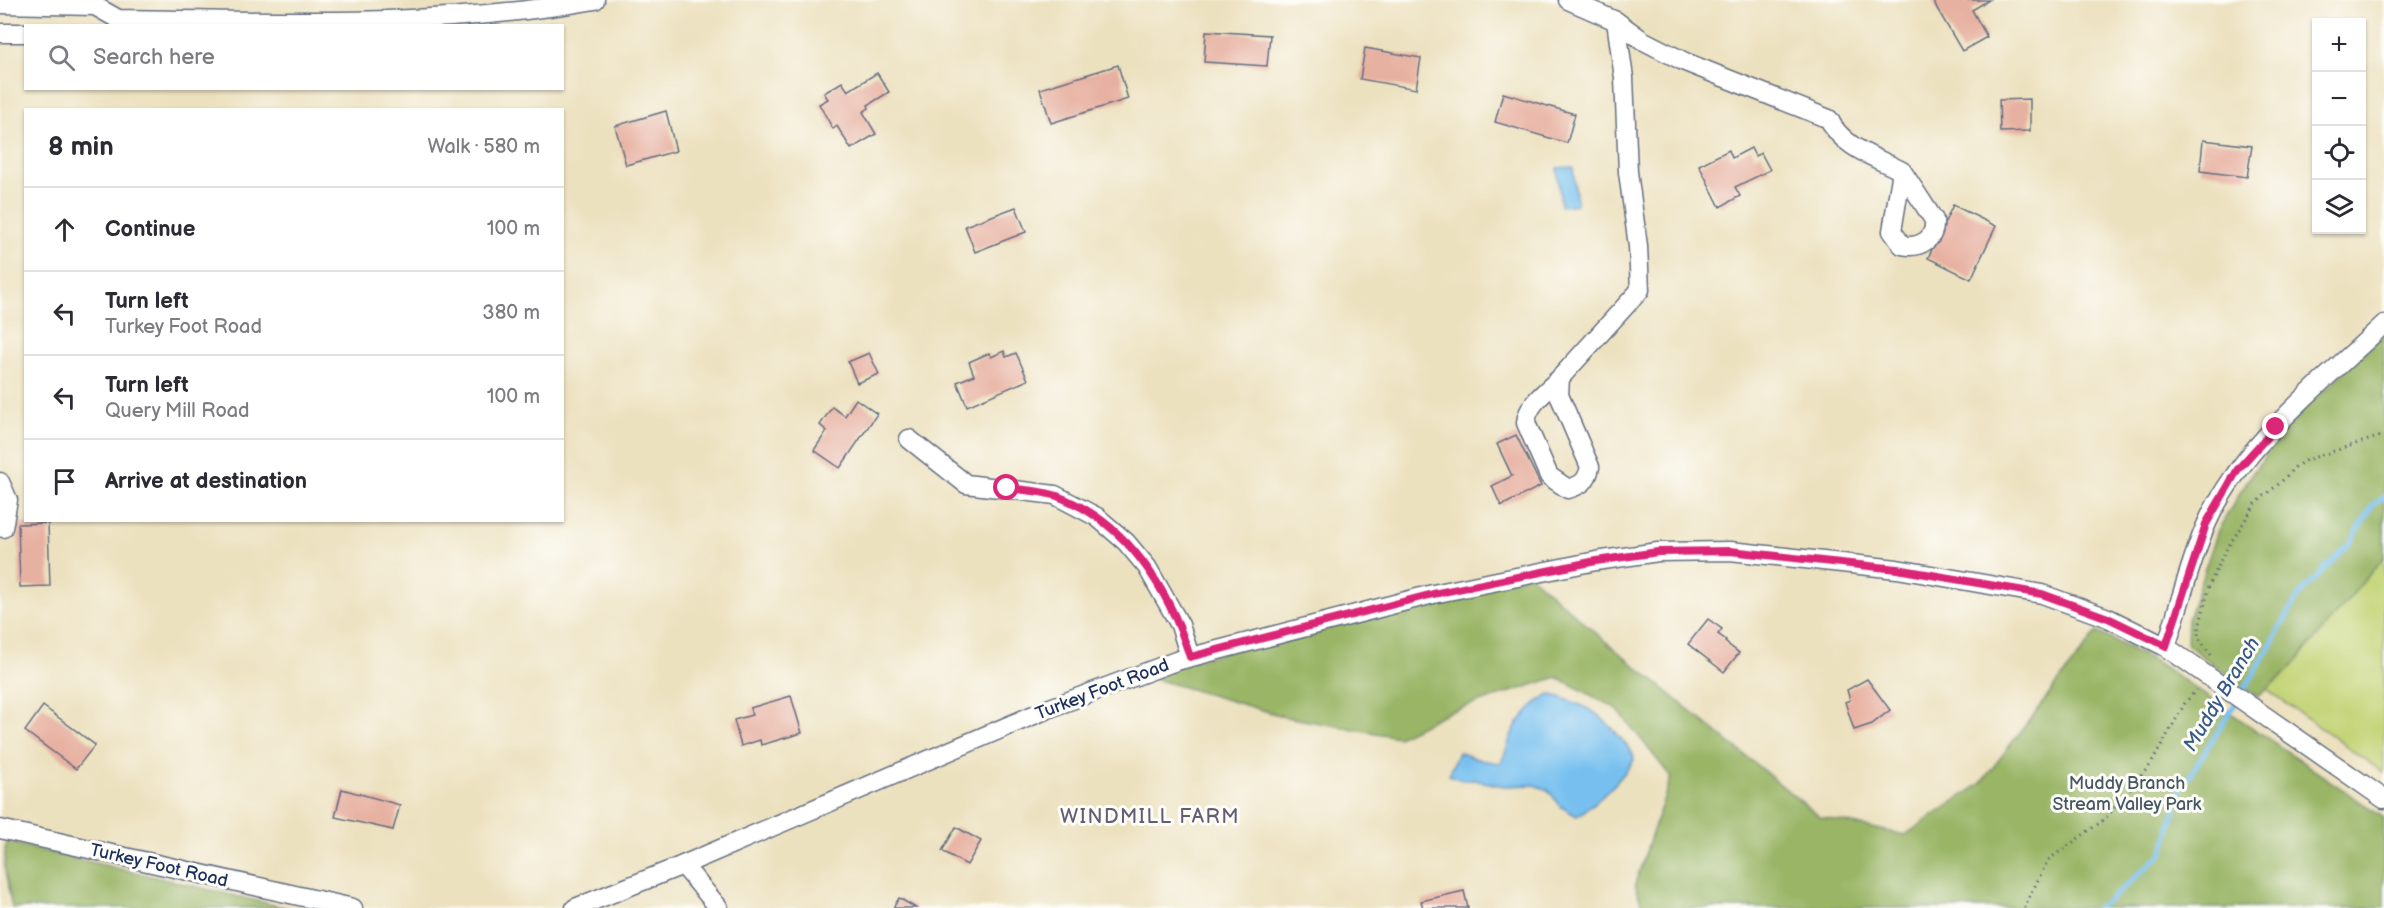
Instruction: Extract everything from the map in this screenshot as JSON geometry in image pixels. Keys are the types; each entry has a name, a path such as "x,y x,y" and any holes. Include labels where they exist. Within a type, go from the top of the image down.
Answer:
{"street":[{"path":"0,4 95,6 112,22 376,20 531,11 595,0"},
{"path":"1568,0 1616,21 1642,40 1685,62 1829,119 1834,131 1846,141 1902,171"},
{"path":"1560,378 1559,395 1590,467 1587,478 1581,486 1568,489 1549,476 1526,423 1526,414 1640,290 1638,246 1628,172 1623,78 1616,21"},
{"path":"0,33 24,33"},
{"path":"2166,646 2206,524 2238,469 2276,427 2384,324"},
{"path":"909,439 966,484 1055,495 1097,517 1126,542 1147,567 1180,625 1190,657"},
{"path":"0,482 8,500 3,528"},
{"name":"Turkey Foot Road","path":"575,908 683,865 1050,708 1190,657 1433,594 1596,561 1658,552 1730,551 1897,569 2042,594 2108,618 2166,646 2384,799"},
{"name":"Turkey Foot Road","path":"0,829 353,908"},
{"path":"683,865 719,908"}],"green space":[{"path":"2384,334 2384,557 2290,669 2258,697 2187,645 2188,619 2218,530 2249,478 2285,428"},
{"path":"2384,365 2384,773 2221,657"},
{"name":"Muddy Branch Stream Valley Park","path":"1530,575 1605,641 1820,817 1905,835 1981,783 2097,632 2158,663 2384,818 2384,908 1643,908 1635,884 1671,777 1617,709 1557,677 1446,713 1398,737 1286,717 1139,674"},
{"path":"6,842 287,908 12,908 4,866"}],"water":[{"path":"1573,167 1577,204 1561,206 1557,168"},
{"path":"1550,694 1578,704 1598,715 1633,754 1634,760 1628,768 1593,804 1577,816 1561,807 1548,790 1534,785 1504,786 1462,780 1449,775 1458,752 1480,760 1500,763 1518,724 1533,706"}],"building":[{"path":"1932,0 1989,0 1972,10 1987,37 1962,51"},
{"path":"1206,31 1270,35 1267,66 1204,62"},
{"path":"1365,48 1421,58 1416,89 1360,79"},
{"path":"1118,65 1128,99 1051,123 1040,89"},
{"path":"877,73 889,92 868,105 869,108 863,112 876,134 851,149 837,126 833,129 819,104 828,99 824,93 842,82 848,91"},
{"path":"1503,93 1575,114 1567,143 1495,122"},
{"path":"2030,99 2030,131 2000,132 1999,100"},
{"path":"666,111 676,151 626,165 615,126"},
{"path":"2203,140 2252,146 2247,177 2200,171"},
{"path":"1751,148 1755,156 1761,153 1770,170 1735,187 1740,196 1720,207 1699,165 1729,150 1732,158"},
{"path":"1953,205 1996,226 1971,279 1928,258"},
{"path":"1016,207 1026,232 975,252 965,226"},
{"path":"1004,351 1006,357 1016,353 1028,380 967,406 957,382 974,375 969,362 989,353 991,357"},
{"path":"869,353 879,374 857,383 848,362"},
{"path":"856,399 877,414 840,468 814,450 827,431 820,425 832,407 845,416"},
{"path":"1516,435 1541,486 1501,506 1492,486 1512,476 1497,444"},
{"path":"48,523 50,586 20,587 18,524"},
{"path":"1708,619 1722,629 1718,634 1739,653 1724,672 1688,644"},
{"path":"1867,679 1890,710 1872,724 1854,730 1845,702 1850,700 1847,690"},
{"path":"791,696 802,733 761,745 760,740 741,746 734,720 752,715 750,708"},
{"path":"43,706 95,745 76,769 25,731"},
{"path":"342,789 400,805 393,830 335,817"},
{"path":"956,827 981,841 967,865 942,851"},
{"path":"1464,891 1468,908 1423,908 1421,901"},
{"path":"899,898 916,908 893,908"}],"waterway":[{"name":"Muddy Branch","path":"2096,908 2113,897 2163,853 2180,791 2254,674 2299,595 2350,543 2373,505 2384,497"}],"district":[{"name":"WINDMILL FARM","path":"1150,816"}],"route":[{"path":"1007,488 1055,495 1097,517 1126,542 1147,567 1165,597 1180,625 1190,657 1433,594 1596,561 1658,552 1730,551 1897,569 2042,594 2108,618 2166,646 2206,524 2238,469 2276,427"}]}
